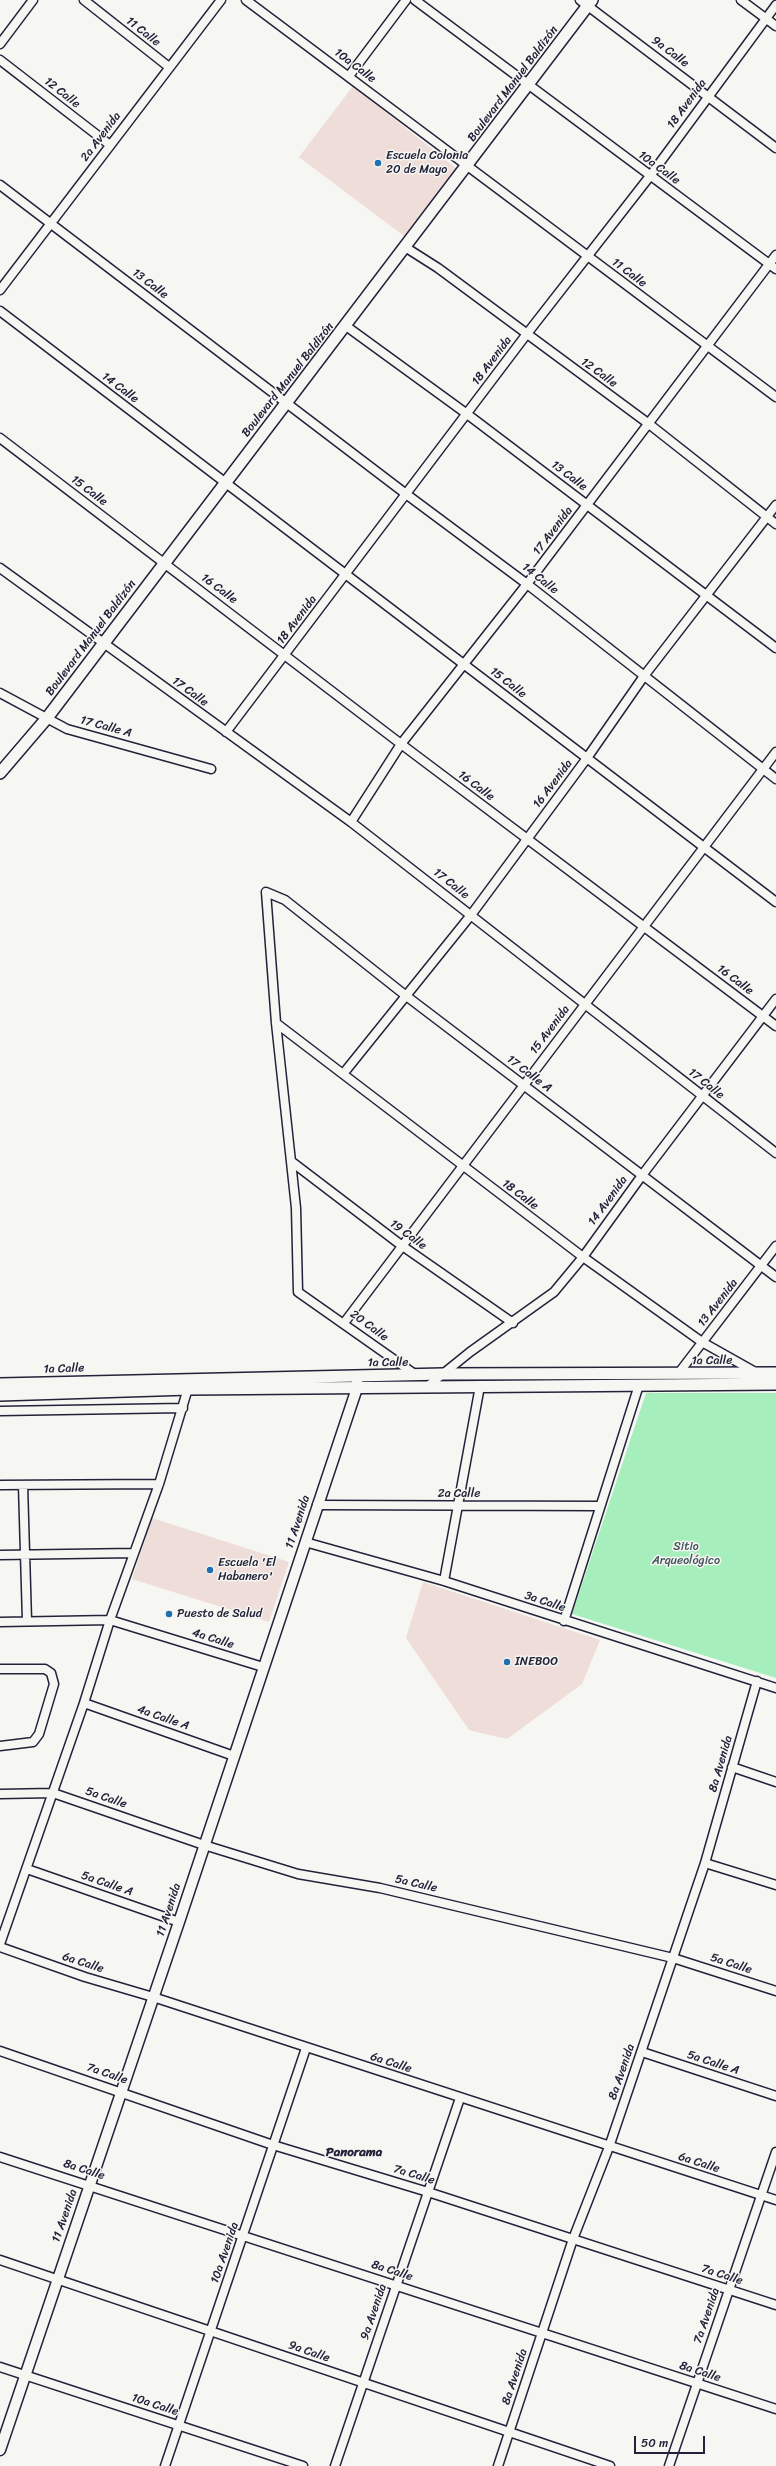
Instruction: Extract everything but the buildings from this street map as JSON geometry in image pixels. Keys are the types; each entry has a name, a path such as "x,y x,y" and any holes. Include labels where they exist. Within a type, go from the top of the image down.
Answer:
{"main road":[{"name":"Boulevard Manuel Baldizón","path":"0,773 47,718 164,562 226,484 286,401 346,326 468,166 587,2"},
{"name":"1a Calle","path":"357,1382 416,1375 443,1374 776,1373"},
{"name":"1a Calle","path":"0,1384 357,1382 416,1387 776,1384"},
{"name":"1a Calle","path":"0,1395 189,1384"}],"street":[{"path":"0,44 33,0"},
{"name":"11 Calle","path":"84,0 169,67"},
{"name":"2a Avenida","path":"0,290 221,0"},
{"name":"10a Calle","path":"246,0 468,166"},
{"path":"348,76 406,0"},
{"path":"415,0 527,86"},
{"path":"741,0 776,26"},
{"name":"9a Calle","path":"587,2 776,148"},
{"name":"18 Avenida","path":"226,732 526,335 650,176 708,95 776,5"},
{"name":"12 Calle","path":"0,60 110,145"},
{"name":"10a Calle","path":"527,86 776,269"},
{"name":"11 Calle","path":"468,166 776,398"},
{"name":"13 Calle","path":"0,185 286,401"},
{"name":"12 Calle","path":"405,247 438,268 526,335 649,424 776,524"},
{"name":"17 Avenida","path":"351,822 401,744 527,584 776,254"},
{"name":"14 Calle","path":"0,311 226,484"},
{"name":"13 Calle","path":"346,326 467,414 776,648"},
{"name":"14 Calle","path":"286,401 406,494 527,584 776,779"},
{"name":"15 Calle","path":"0,438 164,562"},
{"name":"15 Calle","path":"226,484 347,573 776,902"},
{"name":"16 Avenida","path":"343,1074 405,995 471,915 588,758 644,676 776,504"},
{"name":"16 Calle","path":"164,562 401,744 776,1026"},
{"path":"0,568 104,644"},
{"name":"17 Calle","path":"104,644 351,822 586,1003 703,1098 776,1153"},
{"name":"17 Calle A","path":"0,693 67,729 211,769"},
{"name":"15 Avenida","path":"344,1323 401,1245 463,1167 643,926 776,752"},
{"name":"17 Calle A","path":"276,1023 266,892 285,900 405,995 643,1174 776,1277"},
{"name":"14 Avenida","path":"428,1386 470,1352 513,1323 554,1292 583,1257 643,1174 703,1098 776,999"},
{"path":"276,1023 292,1162"},
{"name":"18 Calle","path":"276,1023 583,1257 702,1342 758,1373"},
{"name":"19 Calle","path":"292,1162 401,1245 513,1323"},
{"name":"20 Calle","path":"292,1162 298,1292 416,1375"},
{"name":"13 Avenida","path":"678,1374 776,1246"},
{"path":"416,1375 416,1387"},
{"name":"11 Avenida","path":"0,2450 120,2091 179,1922 357,1382"},
{"path":"0,1944 84,1703 110,1620 159,1484 189,1384"},
{"path":"564,1621 639,1385"},
{"path":"444,1581 480,1386"},
{"path":"0,1411 183,1408"},
{"path":"0,1485 159,1484"},
{"path":"23,1485 27,1621"},
{"name":"2a Calle","path":"317,1505 600,1506"},
{"name":"3a Calle","path":"305,1542 444,1581 564,1621 776,1688"},
{"path":"0,1555 134,1553"},
{"name":"4a Calle","path":"0,1622 110,1620 263,1667"},
{"path":"0,1669 45,1669 51,1673 54,1684 39,1734 33,1742 0,1746"},
{"name":"8a Avenida","path":"498,2466 573,2239 609,2147 705,1863 757,1681"},
{"name":"4a Calle A","path":"84,1703 234,1756"},
{"path":"732,1767 776,1782"},
{"path":"0,1794 53,1793"},
{"name":"5a Calle","path":"53,1793 204,1845 298,1874 380,1888 673,1958 776,1991"},
{"path":"705,1863 776,1885"},
{"name":"5a Calle A","path":"27,1869 179,1922"},
{"name":"6a Calle","path":"0,1947 85,1977 153,1997 609,2147 776,2200"},
{"name":"10a Avenida","path":"165,2466 306,2048"},
{"name":"7a Calle","path":"0,2051 120,2091 273,2145 428,2192 776,2305"},
{"name":"5a Calle A","path":"642,2052 776,2096"},
{"name":"9a Avenida","path":"335,2466 460,2098"},
{"name":"7a Avenida","path":"670,2466 760,2195 776,2152"},
{"name":"8a Calle","path":"0,2157 89,2184 243,2236 776,2410"},
{"name":"9a Calle","path":"0,2260 610,2466"},
{"name":"10a Calle","path":"0,2367 303,2466"}],"shaded area":[{"name":"Escuela Colonia 20 de Mayo","path":"353,86 457,169 404,236 299,157"},
{"name":"Escuela 'El Habanero'","path":"152,1518 289,1562 269,1622 132,1579"},
{"name":"INEBOO","path":"423,1582 600,1640 582,1684 507,1739 469,1730 406,1638"}],"green space":[{"name":"Sitio Arqueológico","path":"646,1393 776,1393 776,1678 572,1614"}],"place":[{"name":"Escuela Colonia 20 de Mayo","path":"378,163"},
{"name":"Escuela 'El Habanero'","path":"210,1570"},
{"name":"Puesto de Salud","path":"169,1614"},
{"name":"INEBOO","path":"507,1662"}],"district":[{"name":"Panorama","path":"354,2153"}]}
